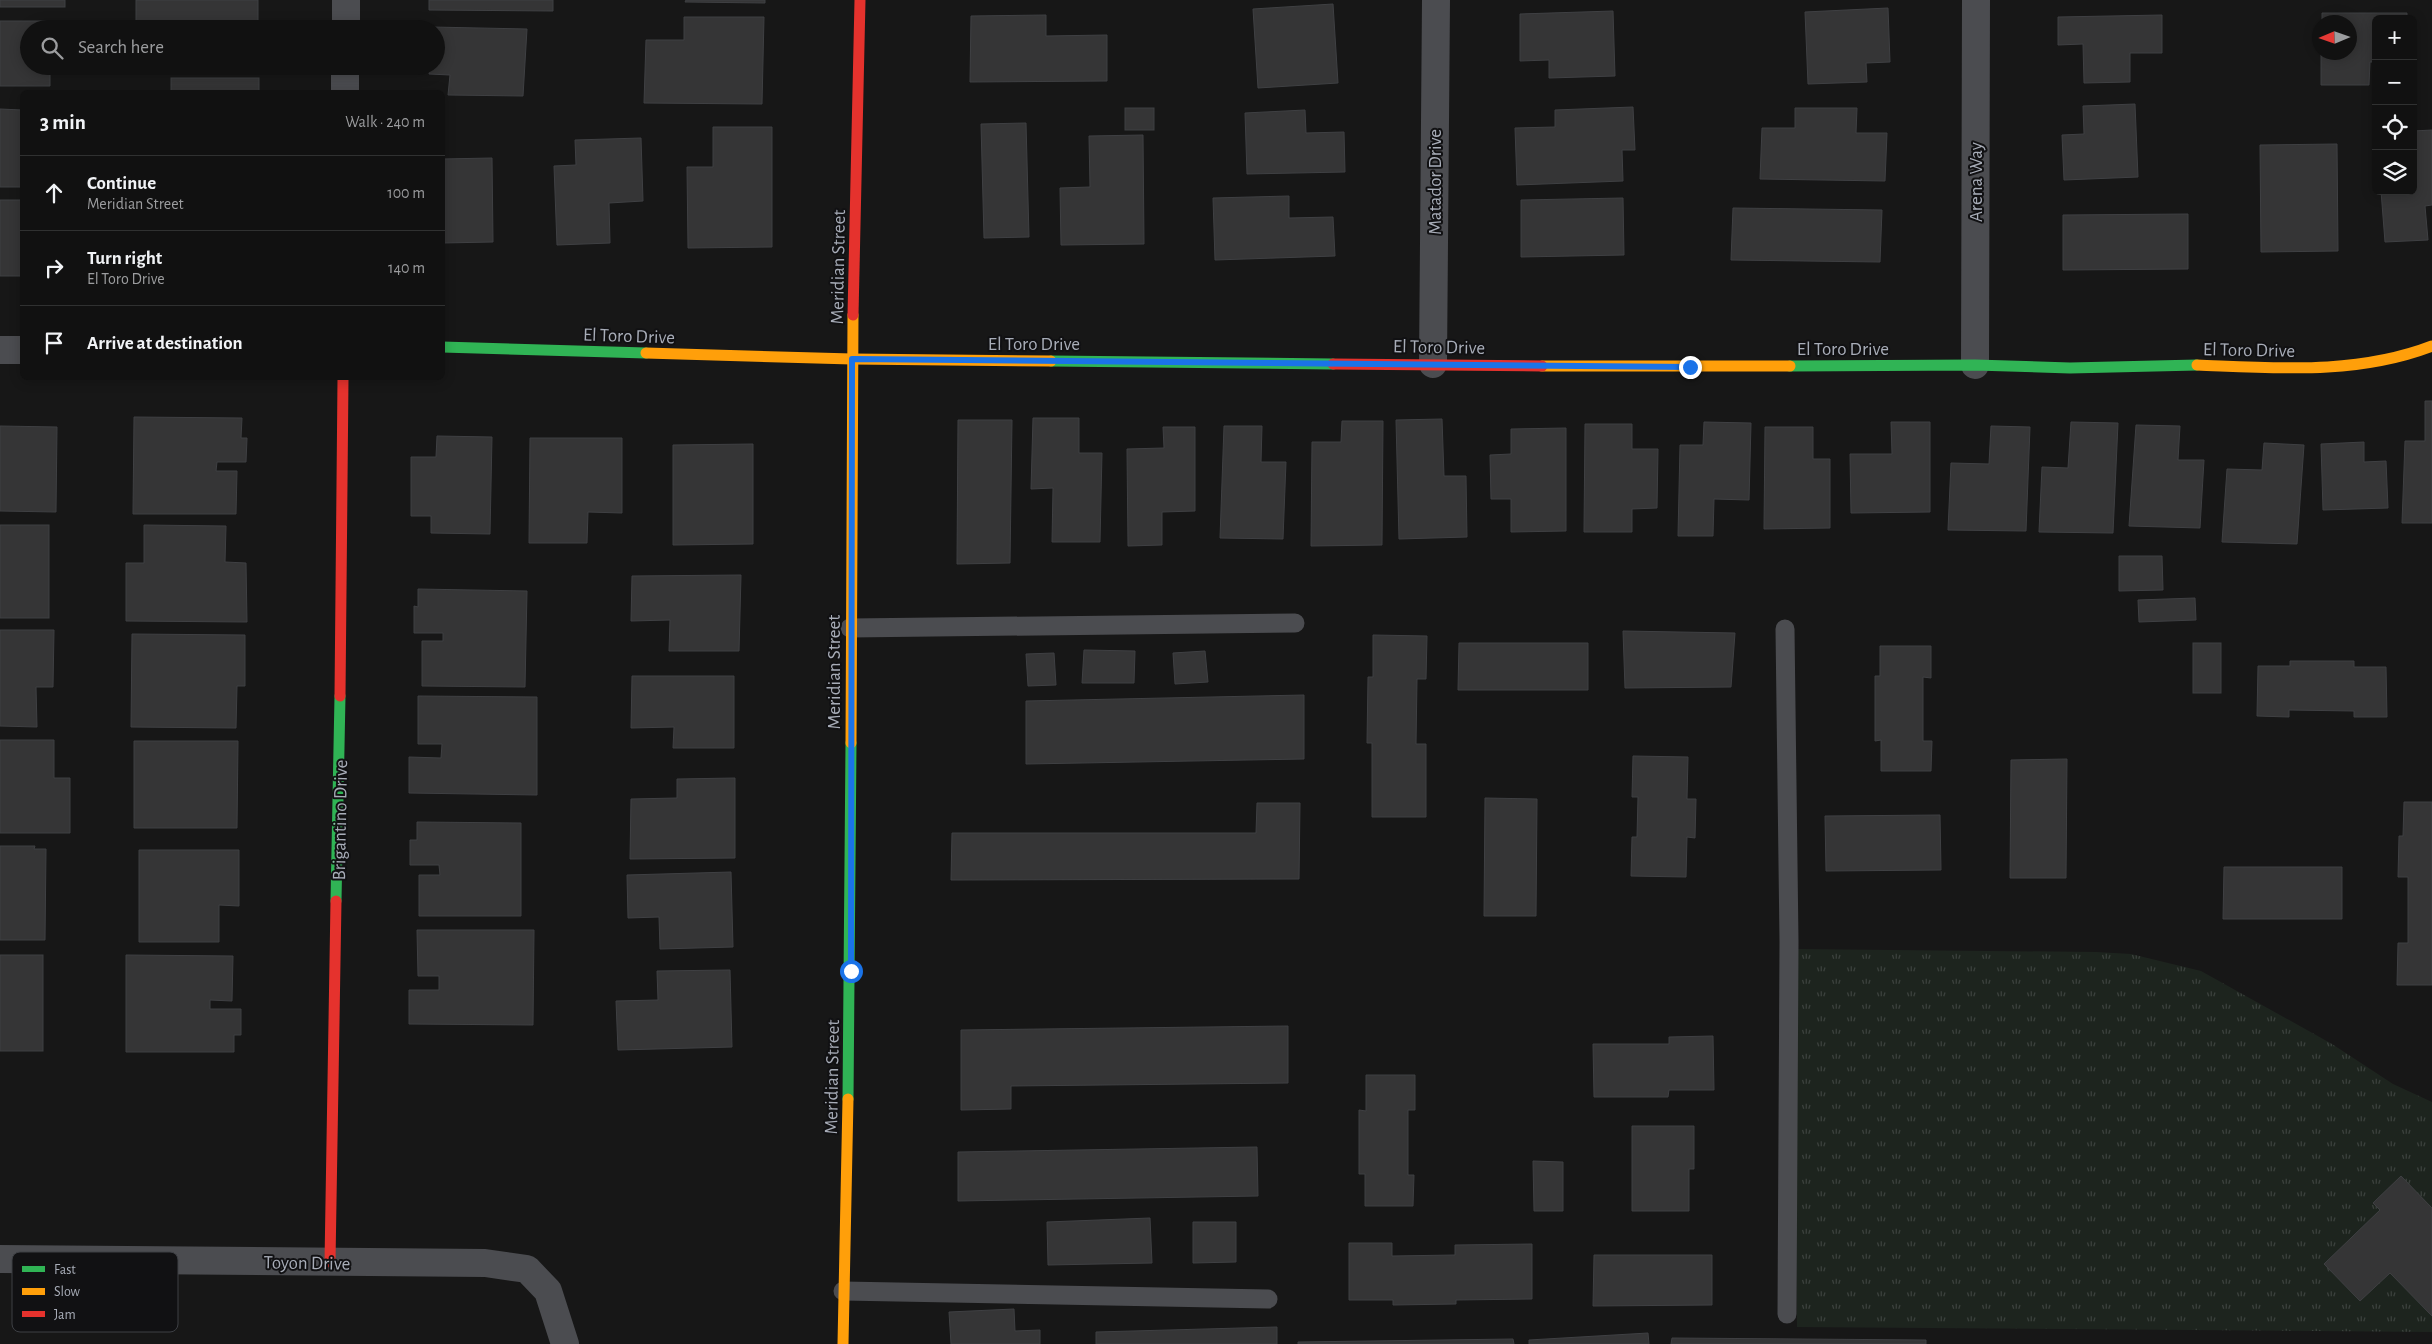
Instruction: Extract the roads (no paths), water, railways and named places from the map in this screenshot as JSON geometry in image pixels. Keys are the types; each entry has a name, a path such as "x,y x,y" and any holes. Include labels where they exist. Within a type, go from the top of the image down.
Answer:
{"street":[{"path":"346,0 346,20"},
{"name":"Meridian Street","path":"843,1344 851,971 850,628 852,359 860,0"},
{"name":"Matador Drive","path":"1433,364 1436,0"},
{"name":"Arena Way","path":"1975,365 1976,0"},
{"path":"345,75 345,90"},
{"name":"El Toro Drive","path":"445,346 852,359 1690,367 1975,365 2070,368 2182,366 2285,368 2356,366 2404,357 2432,346"},
{"path":"0,350 20,350"},
{"name":"Brigantino Drive","path":"330,1262 343,564 343,380"},
{"name":"Toyon Drive","path":"178,1261 484,1263 526,1269 548,1291 565,1344"}],"lane":[{"path":"850,628 1295,623"},
{"path":"1785,629 1789,942 1787,1314"},
{"path":"843,1291 1268,1299"}]}
